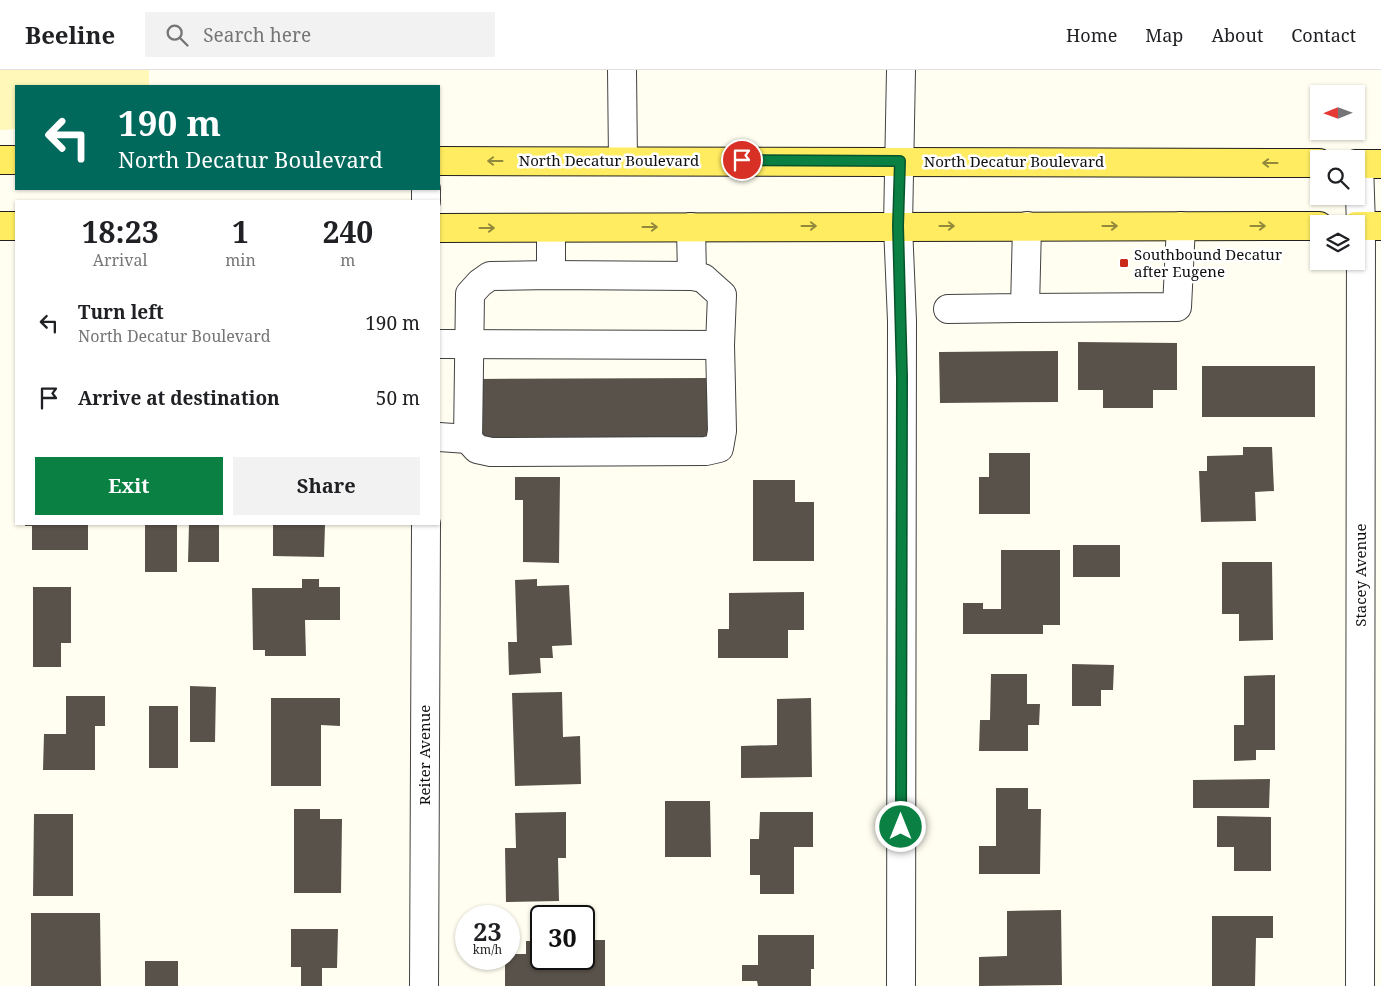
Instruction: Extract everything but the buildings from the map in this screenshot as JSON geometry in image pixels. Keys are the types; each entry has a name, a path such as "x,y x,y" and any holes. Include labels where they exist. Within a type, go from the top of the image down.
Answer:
{"main road":[{"path":"0,160 15,160"},
{"name":"North Decatur Boulevard","path":"440,161 1310,163"},
{"path":"0,226 15,226"},
{"path":"440,228 1310,226"}],"street":[{"path":"622,70 623,160"},
{"path":"900,986 902,331 898,226 901,70"},
{"name":"Stacey Avenue","path":"1360,986 1371,287 1366,226 1365,164"},
{"path":"1025,308 1027,226"},
{"path":"948,309 1177,307 1181,226"},
{"path":"691,227 692,276"},
{"path":"551,228 552,275"},
{"path":"490,276 692,276 703,278 722,295 720,345 722,431 719,448 706,451 491,452 477,449 468,438 470,294 480,283 490,276"},
{"path":"440,344 720,345"},
{"path":"440,437 468,438"},
{"name":"Reiter Avenue","path":"424,986 426,525"}],"sand":[{"path":"0,70 149,70 149,85 15,85 15,129 0,130"}],"place":[{"name":"Southbound Decatur after Eugene","path":"1124,263"}],"route":[{"path":"742,160 900,161 898,226 902,321 901,827"}]}
